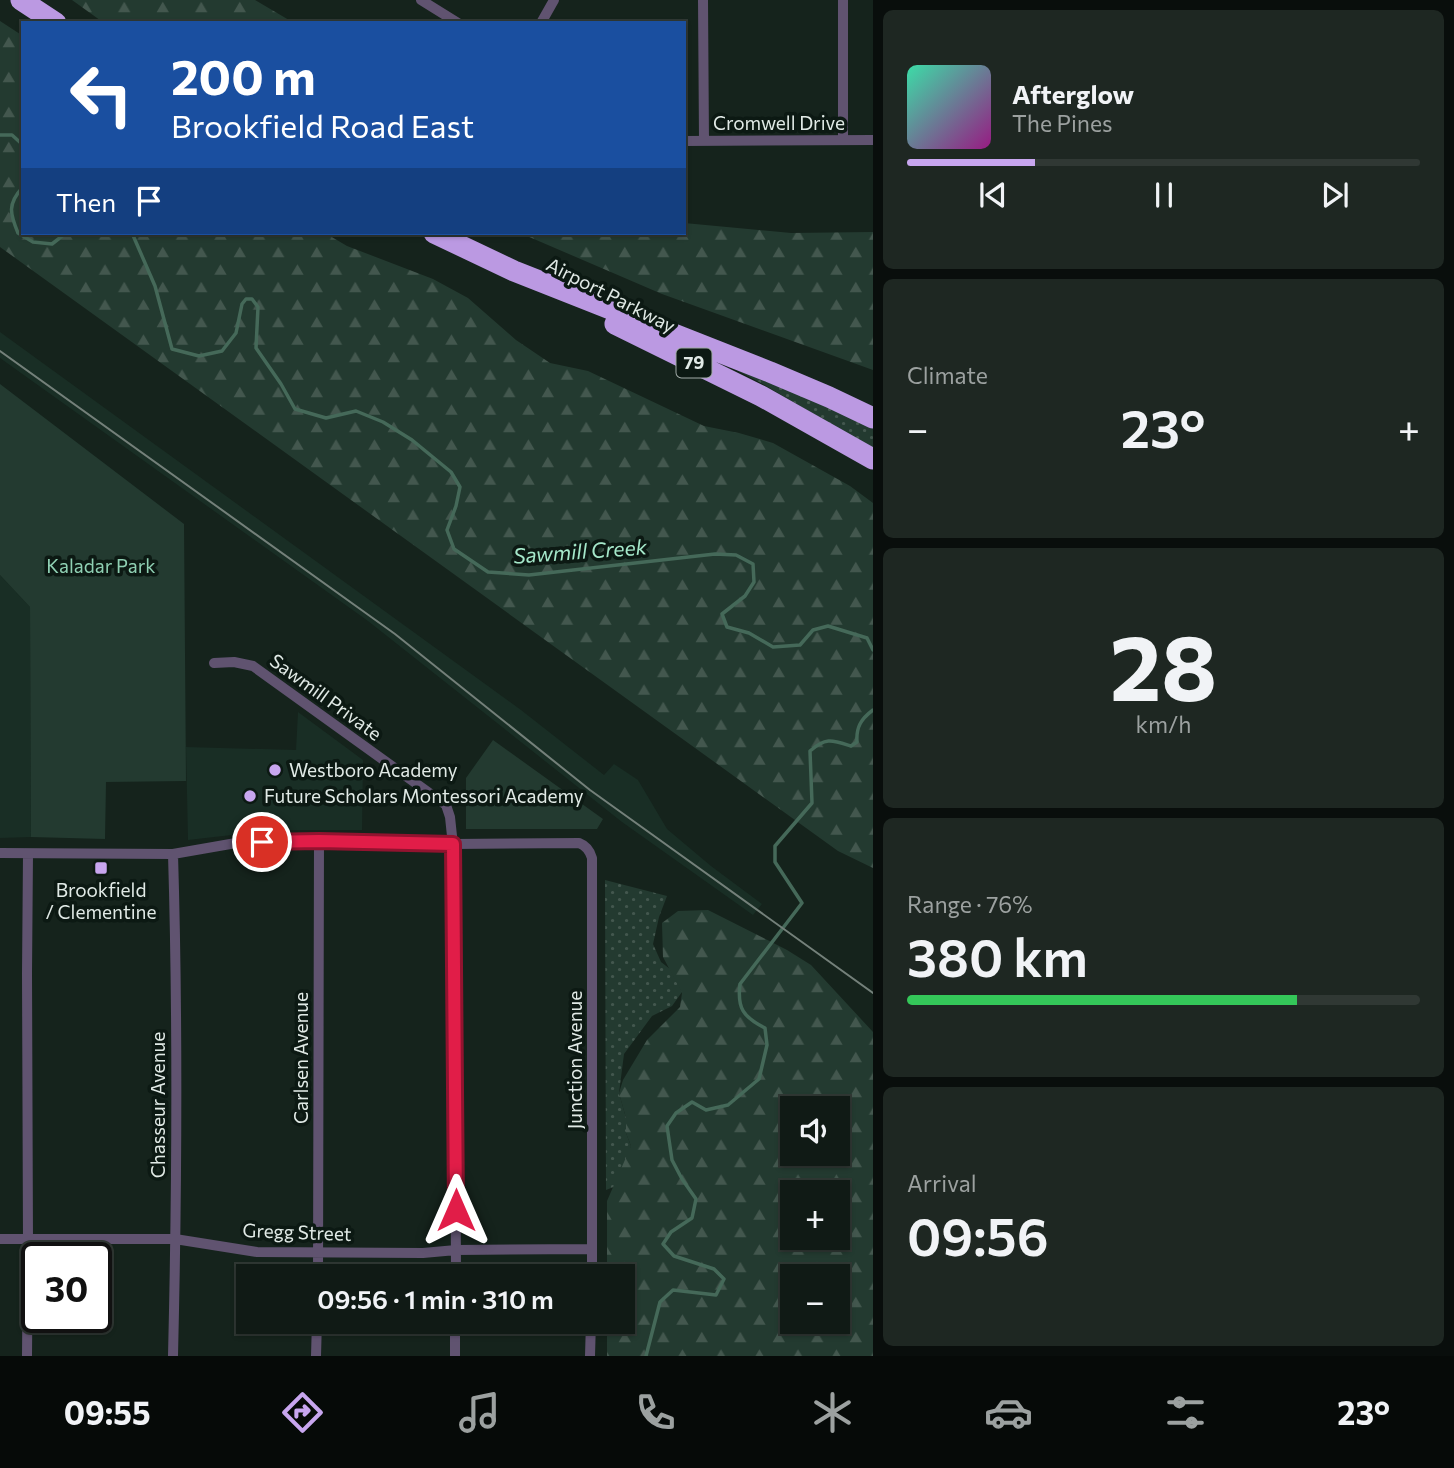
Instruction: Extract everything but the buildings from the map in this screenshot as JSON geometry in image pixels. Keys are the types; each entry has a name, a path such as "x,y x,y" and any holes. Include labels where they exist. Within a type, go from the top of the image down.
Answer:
{"highway":[{"path":"22,0 53,21"},
{"name":"Airport Parkway","path":"438,235 761,396 873,459"},
{"name":"Airport Parkway","path":"514,271 770,372 873,418"}],"street":[{"path":"421,0 455,21"},
{"path":"542,21 554,0"},
{"path":"703,0 704,141"},
{"path":"843,0 844,141"},
{"name":"Cromwell Drive","path":"686,141 873,140"},
{"name":"Sawmill Private","path":"214,663 234,662 253,666 446,805 453,844 456,1264"},
{"path":"0,853 173,854 236,844 319,841 453,844"},
{"name":"Carlsen Avenue","path":"318,1264 319,841"},
{"name":"Junction Avenue","path":"453,844 579,844 589,849 592,858 592,1264"},
{"path":"26,1356 28,854"},
{"name":"Chasseur Avenue","path":"173,854 176,987 173,1356"},
{"name":"Gregg Street","path":"0,1239 175,1239 257,1252 424,1253 456,1250 592,1249"},
{"path":"316,1356 317,1334"},
{"path":"455,1334 455,1356"},
{"path":"590,1356 591,1334"}],"shaded area":[{"path":"0,332 521,710 604,775 614,764 638,780 667,829 762,904 753,915 622,822 368,621 0,358"},
{"path":"0,575 30,607 31,837 0,838"},
{"name":"Westboro Academy","path":"298,712 363,760 362,830 275,830 188,840 186,747 296,750"}],"green space":[{"path":"72,0 255,0 291,21 101,21"},
{"path":"0,21 21,35 21,235 328,235 347,246 433,279 468,298 516,340 550,363 588,371 704,426 773,443 850,486 873,503 873,868 838,851 0,247"},
{"path":"686,223 791,233 873,232 873,370 662,294 525,235 686,235"},
{"path":"740,367 873,424 873,449 738,371"},
{"name":"Kaladar Park","path":"0,384 184,524 186,781 106,782 105,839 31,837 30,607 0,575"},
{"path":"493,740 603,819 597,829 466,829 466,778"},
{"path":"605,880 667,896 653,944 661,962 670,969 682,992 672,1006 652,1016 624,1054 619,1093 631,1146 621,1184 606,1190"},
{"path":"708,910 787,950 811,965 873,1032 873,1356 607,1356 607,1334 635,1334 635,1264 607,1264 607,1201 631,1146 619,1093 623,1080 647,1040 680,1007 682,993 663,957 662,923 678,911"}],"waterway":[{"name":"Sawmill Creek","path":"0,135 12,135 21,143"},
{"name":"Sawmill Creek","path":"21,190 12,204 13,220 21,235"},
{"name":"Sawmill Creek","path":"21,235 33,242 52,244 63,235"},
{"name":"Sawmill Creek","path":"133,235 155,286 172,349 199,356 222,351 236,333 242,304 246,299 252,299 258,307 256,348 295,409 326,418 356,411 383,422 412,440 451,472 460,487 447,530 454,549 488,572 529,575 715,554 736,555 753,564 754,582 745,596 722,614 727,627 749,633 773,647 800,645 813,630 828,626 867,638 873,650"},
{"name":"Sawmill Creek","path":"646,1356 660,1302 673,1290 716,1295 724,1279 714,1269 674,1256 663,1244 671,1232 692,1218 696,1199 672,1160 667,1126 676,1113 692,1102 706,1110 728,1105 759,1079 767,1045 765,1028 751,1020 743,1011 740,984 802,903 775,862 775,846 812,803 810,751 820,743 829,741 851,746 857,742 860,724 873,710"}],"tram line":[{"path":"0,351 395,634 590,790 873,993"}],"place":[{"name":"Westboro Academy","path":"275,770"},
{"name":"Future Scholars Montessori Academy","path":"250,796"},
{"name":"Brookfield / Clementine","path":"101,868"}],"route":[{"path":"262,842 453,844 456,1210"}]}
